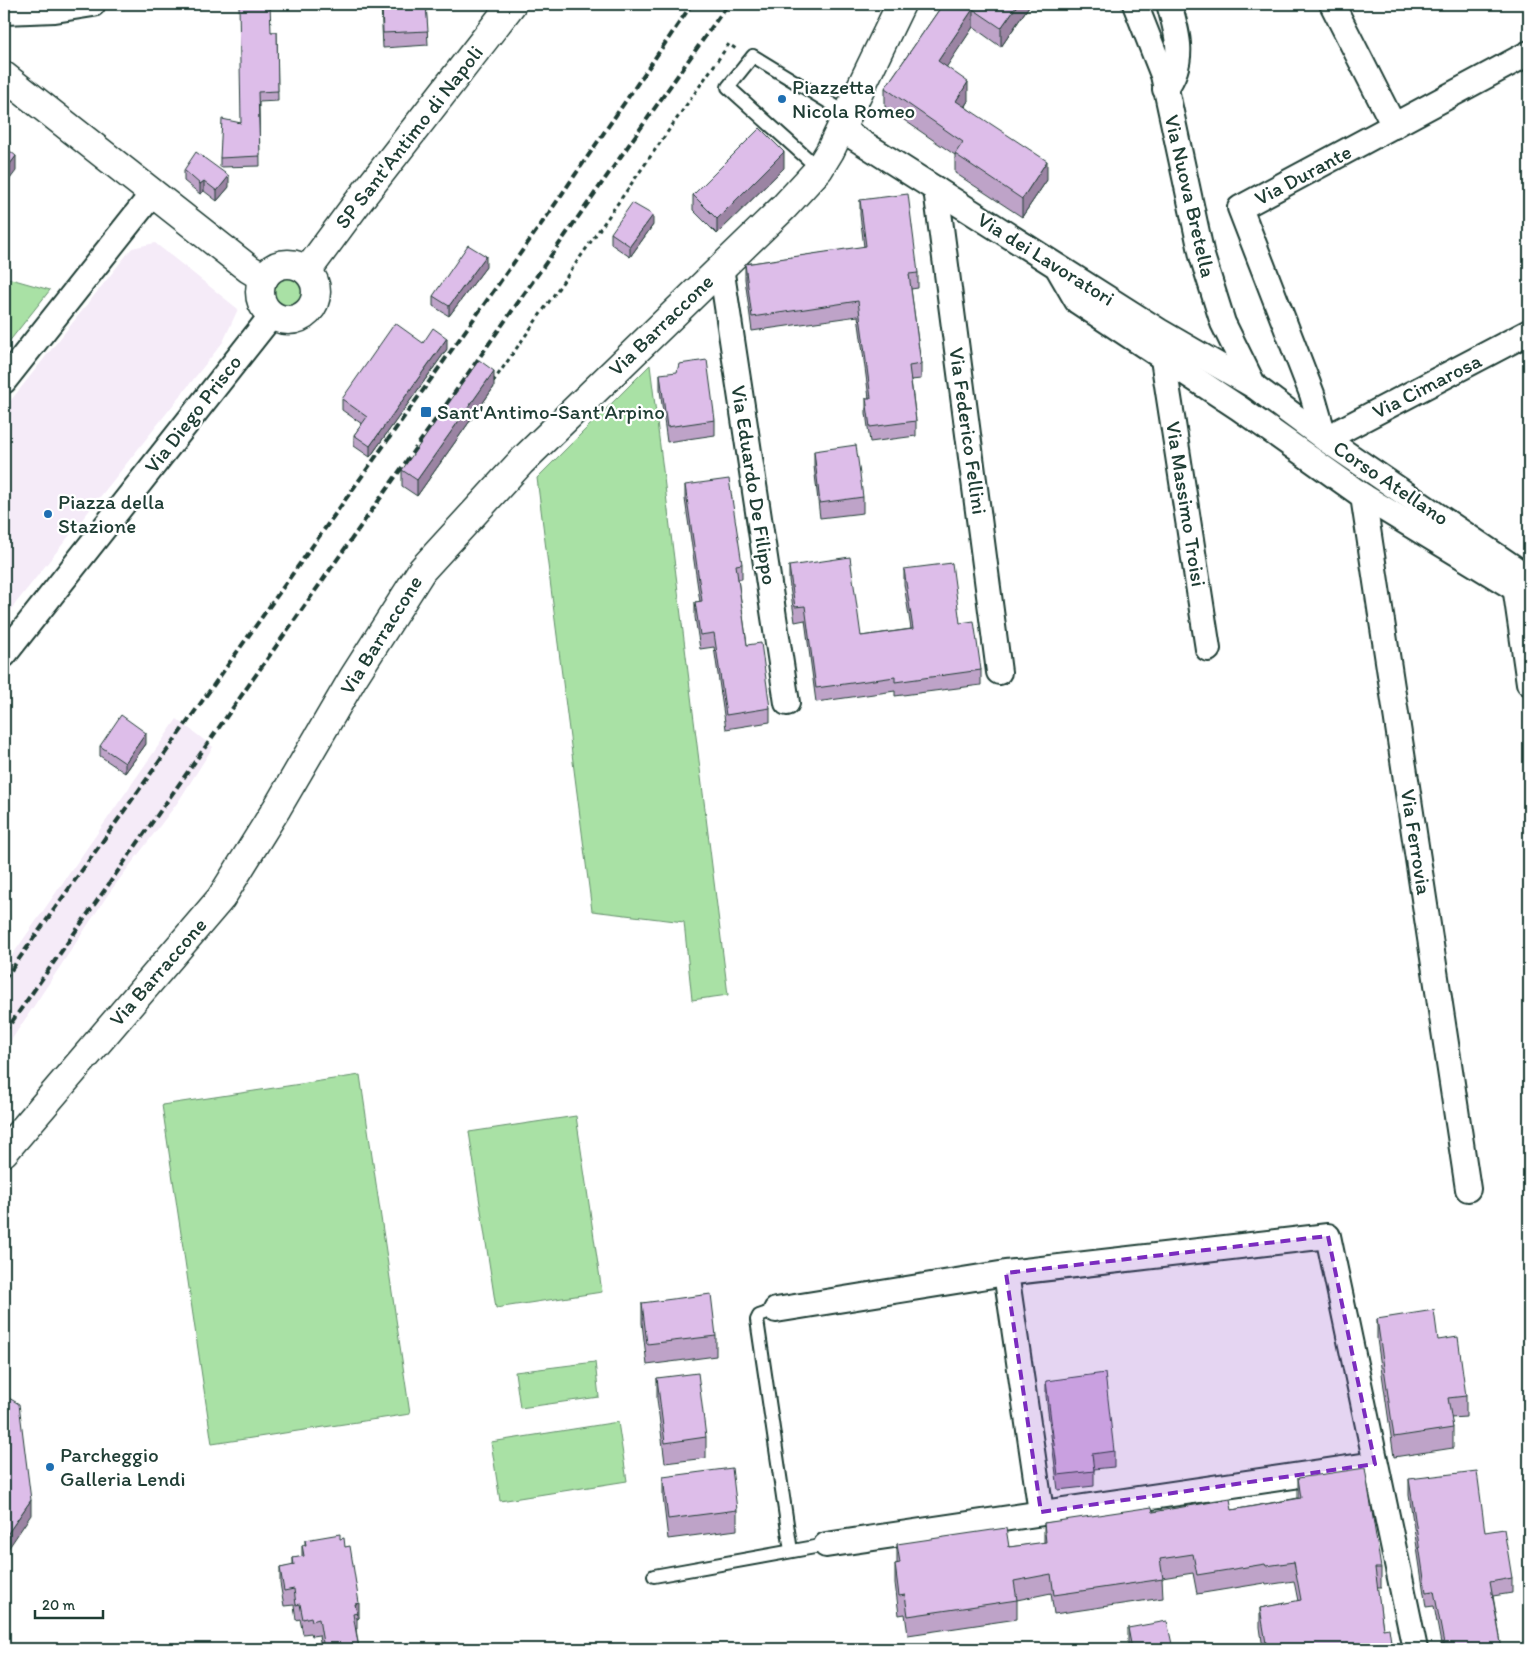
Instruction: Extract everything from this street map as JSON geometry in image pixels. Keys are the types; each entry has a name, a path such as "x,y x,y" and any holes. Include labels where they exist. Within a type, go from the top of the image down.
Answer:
{"street":[{"path":"4,12 55,10 93,4"},
{"name":"SP Sant'Antimo di Napoli","path":"307,271 358,202 512,4"},
{"name":"Via Barraccone","path":"4,1152 221,898 277,808 353,678 422,570 521,462 784,207 819,169 901,4"},
{"name":"Via Nuova Bretella","path":"1135,4 1155,51 1166,89 1202,256 1223,324 1254,386"},
{"path":"1166,89 1174,74 1179,58 1178,36 1168,4"},
{"path":"1332,4 1394,126"},
{"name":"Via Durante","path":"1325,439 1312,394 1240,208 1529,53"},
{"path":"4,76 248,269 264,278"},
{"name":"Via dei Lavoratori","path":"844,122 936,190 1159,330 1254,386"},
{"name":"Via Federico Fellini","path":"936,190 999,672"},
{"path":"4,381 153,193"},
{"path":"284,264 300,266 307,271 315,284 316,292 315,299 307,312 294,319 286,320 272,315 266,309 260,294 264,278 276,267 284,264"},
{"path":"1057,266 1077,300 1239,408 1363,496 1524,587 1529,683"},
{"name":"Via Eduardo De Filippo","path":"721,267 788,703"},
{"name":"Via Diego Prisco","path":"4,655 272,315"},
{"name":"Via Cimarosa","path":"1325,439 1529,332"},
{"name":"Via Massimo Troisi","path":"1164,359 1208,649"},
{"name":"Corso Atellano","path":"1254,386 1524,587"},
{"name":"Via Ferrovia","path":"1363,496 1468,1189"},
{"path":"776,1310 1006,1273 1328,1236 1414,1649"},
{"path":"1006,1273 1040,1512"},
{"path":"826,1545 1375,1464"}],"lane":[{"path":"819,169 728,88 753,56 844,122"},
{"path":"776,1310 759,1316 757,1320 791,1551"},
{"path":"654,1576 826,1545"}],"path":[{"path":"491,385 729,44 750,60"}],"highlighted area":[{"path":"1328,1236 1375,1464 1041,1512 1006,1273"}],"shaded area":[{"name":"Piazza della Stazione","path":"155,243 238,309 223,342 4,618 4,409 132,248"},
{"path":"177,719 213,747 178,802 109,893 4,1051 4,967"}],"green space":[{"path":"4,277 50,290 4,348"},
{"path":"287,277 293,278 298,282 302,287 302,299 298,304 293,308 287,309 281,308 276,304 272,299 271,293 272,287 276,282 281,278"},
{"path":"650,365 728,995 692,1000 684,922 592,911 537,478"},
{"path":"360,1075 410,1414 212,1444 162,1105"},
{"path":"576,1116 602,1292 496,1308 469,1132"},
{"path":"595,1362 599,1397 520,1408 515,1372"},
{"path":"618,1422 627,1481 500,1501 491,1442"}],"building":[{"path":"239,4 270,4 271,32 277,32 278,91 258,92 260,156 220,158 222,119 241,123"},
{"path":"382,4 426,4 428,31 383,33"},
{"path":"943,4 1018,4 1001,28 973,9 938,61 968,82 956,101 1047,161 1022,199 955,154 963,142 885,88"},
{"path":"760,128 784,152 717,219 693,195"},
{"path":"4,129 8,132 4,137"},
{"path":"4,146 16,156 4,172"},
{"path":"196,152 229,176 217,191 204,181 200,184 184,170"},
{"path":"908,194 918,273 909,274 921,364 909,366 916,421 870,427 866,398 871,398 858,301 752,317 745,264 866,246 860,200"},
{"path":"632,203 653,215 630,246 611,233"},
{"path":"468,245 486,256 449,306 433,296"},
{"path":"395,323 423,343 433,328 447,338 370,446 354,435 367,417 342,399"},
{"path":"479,360 494,371 417,480 402,470"},
{"path":"707,360 715,420 667,427 660,374 677,372 679,364"},
{"path":"856,445 863,497 820,503 814,451"},
{"path":"729,479 742,564 736,565 747,645 761,643 770,708 726,715 714,633 700,635 695,602 702,601 685,485"},
{"path":"850,557 861,636 913,629 904,569 952,563 960,623 974,621 981,670 895,682 895,677 816,688 805,606 795,607 789,566"},
{"path":"121,715 146,733 125,763 100,746"},
{"path":"711,1294 716,1336 647,1344 642,1303"},
{"path":"1434,1310 1438,1340 1458,1337 1466,1396 1448,1398 1453,1428 1394,1437 1377,1319"},
{"path":"698,1373 706,1437 665,1443 657,1378"},
{"path":"1105,1373 1114,1451 1092,1454 1094,1471 1058,1475 1046,1381"},
{"path":"4,1395 19,1404 31,1500 4,1539"},
{"path":"732,1468 737,1510 668,1519 663,1477"},
{"path":"1365,1468 1381,1568 1375,1568 1383,1629 1389,1628 1392,1649 1267,1649 1260,1608 1301,1600 1294,1562 1266,1566 1265,1564 1197,1575 1193,1554 1160,1559 1163,1579 1054,1595 1051,1574 1014,1581 1017,1600 908,1616 905,1595 899,1596 895,1564 900,1563 897,1544 1006,1528 1009,1547 1046,1542 1044,1523 1152,1507 1153,1512 1230,1499 1232,1510 1301,1498 1298,1478"},
{"path":"1477,1471 1485,1532 1504,1529 1512,1578 1490,1582 1502,1649 1445,1649 1434,1591 1426,1592 1409,1479"},
{"path":"340,1534 340,1539 344,1538 345,1547 350,1546 359,1603 355,1604 357,1613 353,1614 359,1649 324,1649 319,1619 312,1621 311,1617 303,1619 300,1604 296,1605 294,1589 284,1591 280,1568 294,1565 293,1558 304,1556 302,1545 306,1545 305,1540"},
{"path":"1167,1621 1173,1649 1132,1649 1128,1628"}],"railway":[{"path":"4,980 549,213 692,4"},
{"path":"4,1033 728,4"}],"place":[{"name":"Piazzetta Nicola Romeo","path":"782,99"},
{"name":"Sant'Antimo-Sant'Arpino","path":"426,412"},
{"name":"Piazza della Stazione","path":"48,514"},
{"name":"Parcheggio Galleria Lendi","path":"50,1467"}]}
